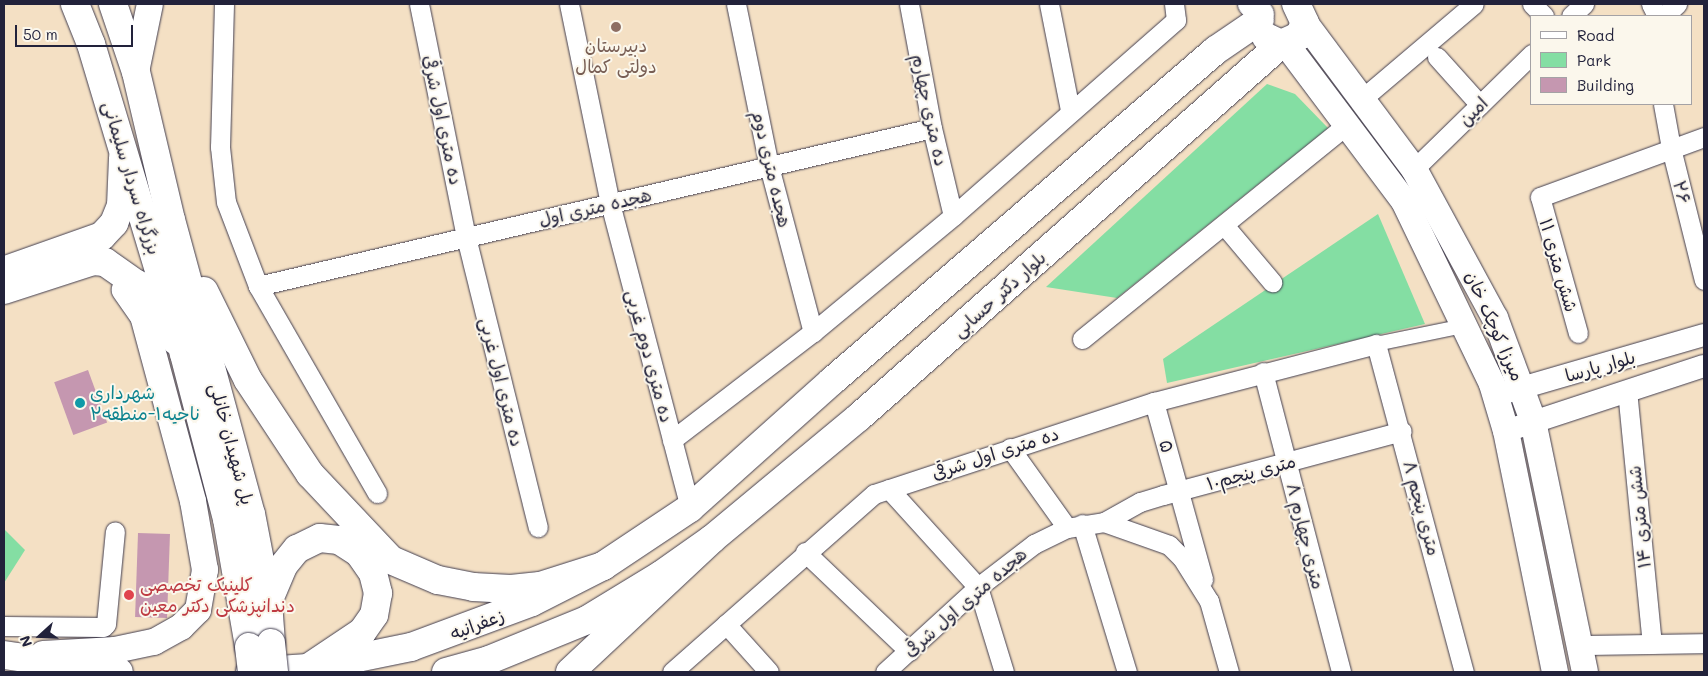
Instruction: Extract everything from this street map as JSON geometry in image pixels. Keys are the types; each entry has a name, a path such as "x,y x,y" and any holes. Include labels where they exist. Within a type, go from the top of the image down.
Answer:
{"main road":[{"name":"بزرگراه سردار سلیمانی","path":"75,4 91,44 184,354"},
{"name":"بزرگراه سردار سلیمانی","path":"113,4 136,72 171,220"},
{"path":"136,72 150,4"},
{"path":"690,508 832,380 1260,10 1266,36 1283,44"},
{"name":"میرزا کوچک خان","path":"1306,12 1363,98 1414,185 1446,224 1495,318 1533,421 1585,672"},
{"name":"بلوار دکتر حسابی","path":"712,539 859,418 1283,44 1299,36 1306,12"},
{"name":"میرزا کوچک خان","path":"1283,44 1346,125 1414,185 1423,237 1495,396 1506,430 1555,672"},
{"path":"4,271 102,236 114,224 121,206 123,149"},
{"path":"171,220 229,343 283,434 310,474 391,560 438,580 473,587 511,589 540,586 603,566"},
{"name":"پل شهیدان خانلی","path":"171,220 251,514 268,602 257,654"},
{"path":"1423,237 1446,224"},
{"path":"4,290 93,261 105,262 137,284 184,354"},
{"path":"5,656 115,650 154,642 181,627 198,610 205,570 193,501 143,316 125,290 104,275 69,269"},
{"name":"پل شهیدان خانلی","path":"184,354 227,520 257,654 274,672"},
{"name":"زعفرانیه","path":"241,672 308,668 411,647 477,625 603,566 690,508"},
{"path":"268,602 283,566 297,549 320,538 339,540 359,552 374,573 378,593 374,615 362,632 308,668"},
{"path":"570,672 712,539"},
{"name":"زعفرانیه","path":"446,672 489,660 587,620 661,575 712,539"},
{"path":"5,656 119,672"}],"street":[{"path":"224,4 220,147 226,202 258,286 377,493"},
{"name":"ده متری اول شرقی","path":"419,4 466,237"},
{"name":"ده متری دوم غربی","path":"569,4 610,203 690,508"},
{"name":"هجده متری دوم","path":"736,4 769,166 813,332"},
{"name":"ده متری چهارم","path":"909,4 932,128 953,216"},
{"path":"1049,4 1070,110"},
{"path":"672,440 813,332 953,216 1070,110 1176,20 1174,4"},
{"path":"1363,98 1474,4"},
{"path":"1532,4 1543,15"},
{"path":"1572,15 1584,4"},
{"path":"1665,15 1677,4"},
{"name":"امین","path":"1414,185 1480,105 1530,56"},
{"path":"1437,57 1480,105"},
{"name":"۲۶","path":"1663,105 1670,148 1704,280"},
{"path":"1082,339 1346,125"},
{"name":"هجده متری اول","path":"258,286 932,128"},
{"path":"1670,148 1704,137"},
{"name":"شش متری ۱۱","path":"1578,333 1540,197 1670,148"},
{"path":"1224,224 1272,282"},
{"name":"ده متری اول غربی","path":"466,237 538,527"},
{"path":"1376,344 1464,326"},
{"name":"بلوار پارسا","path":"1495,396 1704,335"},
{"name":"ده متری اول شرقی","path":"672,672 805,552 874,494 1154,402 1376,344"},
{"name":"۸ متری پنجم","path":"1376,344 1402,431 1464,672"},
{"name":"بلوار پارسا","path":"1506,430 1704,366"},
{"name":"۸ متری چهارم","path":"1263,372 1342,672"},
{"name":"شش متری ۱۴","path":"1627,390 1652,644"},
{"name":"۵","path":"1154,402 1209,601"},
{"name":"۱۰متری پنجم","path":"1104,522 1140,502 1402,431"},
{"path":"1010,448 1075,526 1127,672"},
{"path":"889,489 978,587 1004,672"},
{"name":"هجده متری اول شرقی","path":"886,672 978,587 1034,544 1075,526 1104,522 1169,545 1196,576 1209,601 1229,672"},
{"path":"4,626 103,627 106,624 115,530"},
{"path":"805,552 909,650"},
{"path":"726,624 769,672"},
{"path":"1580,645 1704,643"}],"green space":[{"path":"1267,84 1295,94 1328,128 1117,298 1046,287"},
{"path":"1378,214 1425,324 1167,383 1163,359"},
{"path":"4,529 25,550 4,583"}],"building":[{"name":"شهرداری ناحیه۱-منطقه۲","path":"88,370 107,423 73,435 54,382"},
{"path":"138,533 170,534 167,618 135,617"}],"place":[{"name":"دبیرستان دولتی کمال","path":"616,27"},
{"name":"شهرداری ناحیه۱-منطقه۲","path":"80,403"},
{"name":"کلینیک تخصصی دندانپزشکی دکتر معین","path":"129,595"}]}
